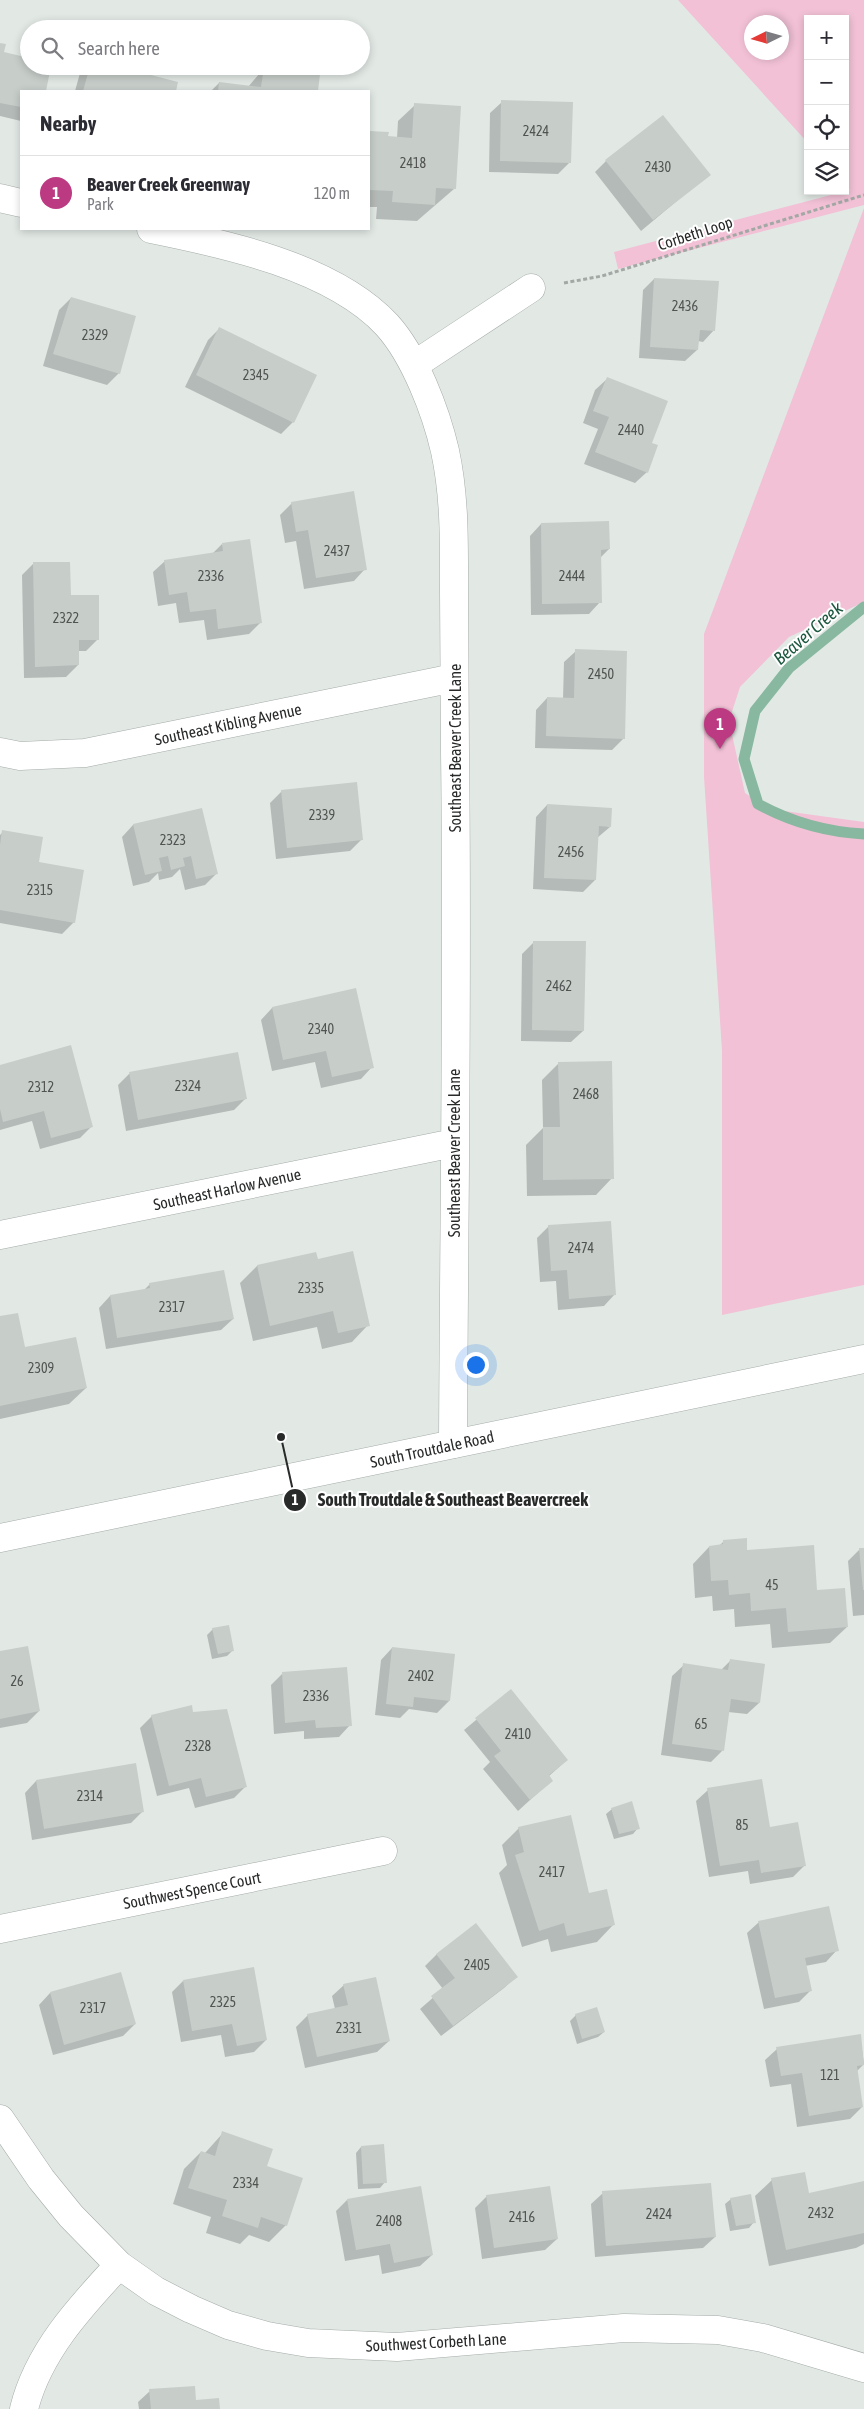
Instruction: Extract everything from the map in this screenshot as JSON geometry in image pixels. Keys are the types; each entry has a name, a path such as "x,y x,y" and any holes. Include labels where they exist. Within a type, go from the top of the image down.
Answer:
{"street":[{"path":"0,198 20,202"},
{"name":"Southeast Beaver Creek Lane","path":"156,230 226,244 304,271 351,296 387,326 414,365 435,414 445,452 451,492 454,538 453,1444"},
{"path":"414,365 531,288"},
{"name":"Southeast Kibling Avenue","path":"0,752 20,756 85,754 454,678"},
{"name":"Southeast Harlow Avenue","path":"0,1236 454,1143"},
{"name":"South Troutdale Road","path":"0,1538 864,1359"},
{"name":"Southwest Spence Court","path":"0,1929 383,1851"},
{"name":"Southwest Corbeth Lane","path":"0,2119 41,2179 65,2208 119,2265 156,2291 228,2325 267,2336 308,2343 397,2347 624,2328 671,2327 718,2330 763,2338 864,2368"},
{"path":"24,2409 30,2388 49,2350 82,2306 119,2265"}],"path":[{"name":"Corbeth Loop","path":"531,288 602,276 864,195"}],"shaded area":[{"path":"678,0 864,0 864,205 618,269 614,252 831,195 849,195 849,15 804,15 804,139"},
{"path":"864,208 864,602 789,637 740,687 729,721 745,793 770,809 864,822 864,1285 722,1315 722,1051 704,777 704,634"}],"building":[{"path":"0,43 6,44 4,52 20,56 20,75 49,75 46,90 20,90 20,107 0,103"},
{"path":"87,75 151,75 178,82 176,90 83,90"},
{"path":"263,75 320,75 318,90 218,90 219,82 261,87"},
{"path":"501,100 573,102 571,163 500,161"},
{"path":"414,103 461,106 456,189 436,188 435,205 392,202 393,191 370,190 370,131 389,132 388,136 412,138"},
{"path":"663,115 711,175 653,220 605,160"},
{"path":"654,278 719,281 715,331 700,330 698,350 650,347"},
{"path":"71,297 136,316 120,374 53,354"},
{"path":"219,327 317,375 294,423 196,375"},
{"path":"607,377 668,401 652,443 658,445 648,473 595,452 609,417 593,411"},
{"path":"354,491 367,570 316,578 308,530 296,532 291,502"},
{"path":"609,521 610,549 601,550 602,603 542,604 541,523"},
{"path":"250,539 262,623 218,629 216,609 190,612 187,592 169,595 164,560 223,551 222,543"},
{"path":"33,562 70,562 71,595 99,595 99,640 79,640 79,665 35,667"},
{"path":"575,649 627,651 625,739 546,736 547,697 574,698"},
{"path":"357,782 363,840 287,848 281,790"},
{"path":"547,804 612,808 611,827 599,826 596,880 544,878"},
{"path":"202,808 218,874 196,879 191,856 183,858 185,866 171,870 168,856 159,858 162,871 145,875 133,824"},
{"path":"2,830 43,837 39,862 84,870 75,923 0,910 0,845"},
{"path":"533,941 586,941 584,1031 532,1030"},
{"path":"356,988 374,1068 332,1077 326,1051 283,1060 272,1007"},
{"path":"71,1045 93,1127 51,1138 44,1111 3,1122 0,1109 0,1065"},
{"path":"238,1052 247,1099 138,1120 129,1072"},
{"path":"612,1061 614,1179 543,1180 543,1127 560,1127 558,1062"},
{"path":"611,1221 616,1295 569,1299 567,1270 551,1271 548,1225"},
{"path":"353,1251 370,1326 338,1333 333,1311 270,1326 257,1265 316,1252 318,1259"},
{"path":"224,1270 234,1319 117,1338 110,1295 150,1288 149,1283"},
{"path":"18,1313 25,1347 76,1337 87,1388 0,1406 0,1316"},
{"path":"747,1538 747,1550 814,1545 817,1590 845,1588 848,1627 788,1632 786,1608 751,1611 750,1593 729,1595 728,1580 711,1581 709,1546 723,1544 723,1540"},
{"path":"859,1548 864,1548 864,1590 863,1590"},
{"path":"229,1625 234,1651 218,1654 212,1628"},
{"path":"28,1646 40,1711 0,1719 0,1651"},
{"path":"392,1647 455,1654 450,1701 414,1697 413,1707 386,1704"},
{"path":"730,1659 765,1664 760,1703 731,1699 724,1751 672,1744 683,1663 728,1670"},
{"path":"347,1667 352,1726 316,1728 315,1720 285,1723 282,1672"},
{"path":"511,1689 568,1760 549,1775 553,1781 530,1800 494,1756 501,1751 475,1718"},
{"path":"192,1705 193,1712 227,1709 247,1787 206,1797 201,1778 169,1786 151,1715"},
{"path":"136,1763 144,1812 44,1829 36,1780"},
{"path":"762,1779 770,1827 798,1822 806,1866 761,1873 759,1860 720,1866 707,1788"},
{"path":"632,1801 640,1829 619,1834 611,1808"},
{"path":"571,1815 589,1893 607,1889 615,1925 567,1936 564,1923 539,1931 515,1855 524,1852 518,1827"},
{"path":"829,1906 839,1951 805,1958 812,1991 775,1998 758,1921"},
{"path":"476,1923 518,1977 453,2026 431,1996 455,1978 436,1954"},
{"path":"254,1967 267,2040 237,2046 232,2024 192,2031 183,1980"},
{"path":"121,1972 136,2024 64,2045 50,1992"},
{"path":"376,1977 390,2041 317,2057 307,2014 348,2005 343,1984"},
{"path":"597,2007 605,2032 582,2039 575,2014"},
{"path":"861,2034 864,2065 857,2066 863,2107 809,2116 802,2073 781,2076 776,2047"},
{"path":"222,2131 273,2149 267,2166 303,2178 287,2226 261,2217 258,2228 222,2216 227,2200 188,2188 201,2151 215,2156"},
{"path":"384,2144 387,2183 363,2184 361,2146"},
{"path":"805,2172 809,2193 864,2181 864,2233 786,2250 771,2178"},
{"path":"711,2183 716,2237 606,2246 602,2191"},
{"path":"421,2186 433,2255 394,2263 390,2244 356,2250 347,2199"},
{"path":"550,2186 558,2239 494,2248 486,2195"},
{"path":"751,2194 756,2223 736,2226 730,2198"},
{"path":"195,2386 196,2400 219,2398 220,2409 151,2409 149,2389"}],"waterway":[{"name":"Beaver Creek","path":"864,607 789,668 755,711 744,759 758,804 783,816 810,825 836,831 864,834"}],"place":[{"name":"Beaver Creek Greenway","path":"720,749"},
{"name":"South Troutdale & Southeast Beavercreek","path":"281,1437"}]}
